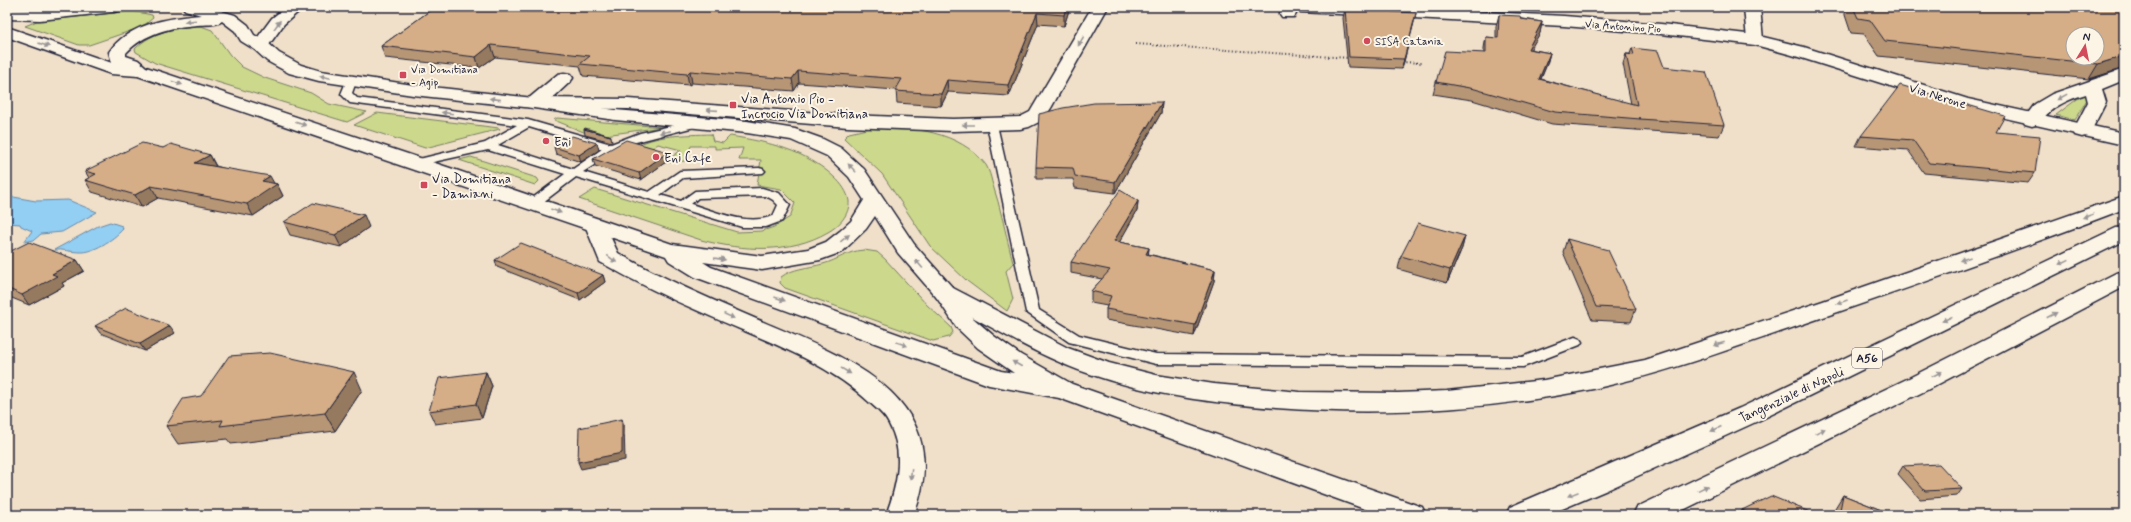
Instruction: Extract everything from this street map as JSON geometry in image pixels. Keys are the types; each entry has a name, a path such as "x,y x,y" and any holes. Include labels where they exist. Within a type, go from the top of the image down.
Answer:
{"main road":[{"path":"7,14 40,15 114,7"},
{"path":"191,7 229,18 242,28 247,38 260,45 273,57 295,69 319,76 351,82 534,103 615,115 702,122 772,130 816,143 834,152 856,173 906,248 945,293 965,323 986,342 1012,361 1063,390 1412,515"},
{"path":"260,45 278,21 296,7"},
{"path":"534,103 628,104 863,122 992,125 1020,123 1029,121 1037,116 1100,7"},
{"path":"1752,7 1755,40"},
{"name":"Via Antonino Pio","path":"1292,9 1331,8 1571,22 1661,29 1755,40"},
{"path":"140,71 132,64 118,59 117,52 129,40 152,29 181,22 229,18"},
{"path":"7,32 117,70 140,71 534,203 668,250 722,259 762,263 812,255 834,247 848,236 859,225 874,200"},
{"name":"Via Nerone","path":"1755,40 1798,51 1963,103 2032,120 2124,139"},
{"path":"2032,120 2035,112 2072,92 2093,87 2124,74"},
{"path":"534,103 564,78"},
{"path":"2082,131 2097,102 2093,87"},
{"path":"945,293 985,312 1036,343 1099,369 1156,384 1217,393 1283,400 1388,402 1465,398 1539,390 1642,370 1811,313 2124,202"},
{"path":"596,225 608,257 657,284 826,359 855,376 900,417 907,431 911,447 911,473 906,501 900,515"},
{"name":"Tangenziale di Napoli","path":"1520,515 1609,479 1832,375 2124,233"},
{"path":"668,250 704,272 998,379 1063,390"},
{"path":"1657,510 1918,384 2124,278"}],"lane":[{"path":"351,82 346,94 354,101 528,123 611,148"},
{"path":"534,203 611,148 636,138 682,129 702,122"},
{"path":"415,163 489,146 528,123"},
{"path":"992,125 1033,312 1074,339 1156,359 1523,362 1575,342"},
{"path":"489,146 742,223 766,223 778,218 784,205 778,197 771,193 762,192 695,195 683,205"},
{"path":"652,195 680,175 759,171"}],"path":[{"path":"1136,44 1354,59"},
{"path":"1399,61 1422,63"}],"green space":[{"path":"132,11 152,15 153,18 142,27 89,45 79,45 25,26 37,21"},
{"path":"201,26 212,30 230,55 242,67 265,78 311,93 329,104 367,112 347,122 155,63 136,52 135,49 142,43 157,34 183,27"},
{"path":"2084,94 2089,96 2075,120 2056,115"},
{"path":"377,113 500,129 425,148 354,125"},
{"path":"557,118 662,127 605,135 586,133 554,120"},
{"path":"871,128 902,128 934,133 963,145 986,165 998,202 1013,263 1006,271 1013,299 1007,311 967,281 930,246 882,174 844,138 849,133"},
{"path":"711,134 713,141 723,143 730,136 758,141 786,149 812,160 824,168 844,188 849,201 846,215 840,223 828,232 813,239 782,247 750,248 717,244 701,240 579,199 595,189 737,232 762,231 774,227 790,217 795,203 781,189 757,185 761,160 739,160 743,148 715,149 715,146 691,146 685,161 664,163 681,150 658,144 647,152 633,148 641,143 671,136"},
{"path":"471,157 537,178 539,181 535,185 459,160"},
{"path":"864,250 877,252 885,259 927,305 951,327 953,332 949,337 933,341 785,288 780,283 781,277 791,272 823,264 853,252"}],"water":[{"path":"8,196 36,201 68,200 97,212 62,232 41,234 34,240 24,242 32,231 21,226 20,224 7,223"},
{"path":"110,222 122,226 123,229 114,237 96,248 84,252 54,250 98,226"}],"building":[{"path":"435,7 1066,7 1064,15 1037,13 1008,85 947,80 941,94 895,91 902,79 798,71 792,79 690,71 687,74 580,64 590,56 491,45 476,57 381,46"},
{"path":"1853,7 2124,7 2124,56 2105,62 2105,26 2065,26 2065,60 1885,41 1870,20 1858,18"},
{"path":"1345,9 1416,13 1404,59 1349,57"},
{"path":"1499,15 1520,16 1521,19 1542,22 1528,49 1550,53 1539,79 1637,105 1626,54 1634,55 1632,48 1658,51 1664,67 1706,72 1724,125 1555,112 1475,89 1436,82 1445,51 1486,53 1486,37 1498,38"},
{"path":"1900,85 2005,116 1996,132 2040,136 2035,173 1929,163 1913,140 1861,136"},
{"path":"1162,102 1115,182 1075,176 1073,168 1036,167 1039,114 1094,103"},
{"path":"585,128 611,136 584,129"},
{"path":"572,136 597,143 579,155 554,147"},
{"path":"626,140 668,152 639,173 593,159"},
{"path":"142,143 163,148 171,144 210,155 195,163 270,176 262,181 277,184 247,204 151,186 135,195 85,180 96,174 85,171"},
{"path":"1120,190 1138,201 1114,241 1149,248 1146,254 1215,270 1195,325 1106,309 1111,296 1091,291 1110,270 1071,262"},
{"path":"313,203 364,215 335,235 284,222"},
{"path":"1418,223 1465,236 1450,270 1401,256"},
{"path":"1567,239 1608,250 1636,309 1596,307"},
{"path":"29,242 77,260 52,274 57,276 22,295 7,288 7,253"},
{"path":"521,243 603,275 578,293 495,260"},
{"path":"126,308 170,326 140,344 95,326"},
{"path":"270,353 354,372 325,413 220,426 223,420 166,426 183,399 201,396 229,356"},
{"path":"486,372 476,404 429,411 439,378"},
{"path":"622,419 622,453 578,462 579,428"},
{"path":"1939,464 1962,489 1925,491 1903,466"},
{"path":"1843,495 1894,515 1839,515"},
{"path":"1771,496 1817,515 1753,515 1742,510"}],"place":[{"name":"SISA Catania","path":"1367,41"},
{"name":"Via Domitiana - Agip","path":"403,75"},
{"name":"Via Antonio Pio - Incrocio Via Domitiana","path":"733,105"},
{"name":"Eni","path":"546,141"},
{"name":"Eni Cafe","path":"656,157"},
{"name":"Via Domitiana - Damiani","path":"424,185"}]}
